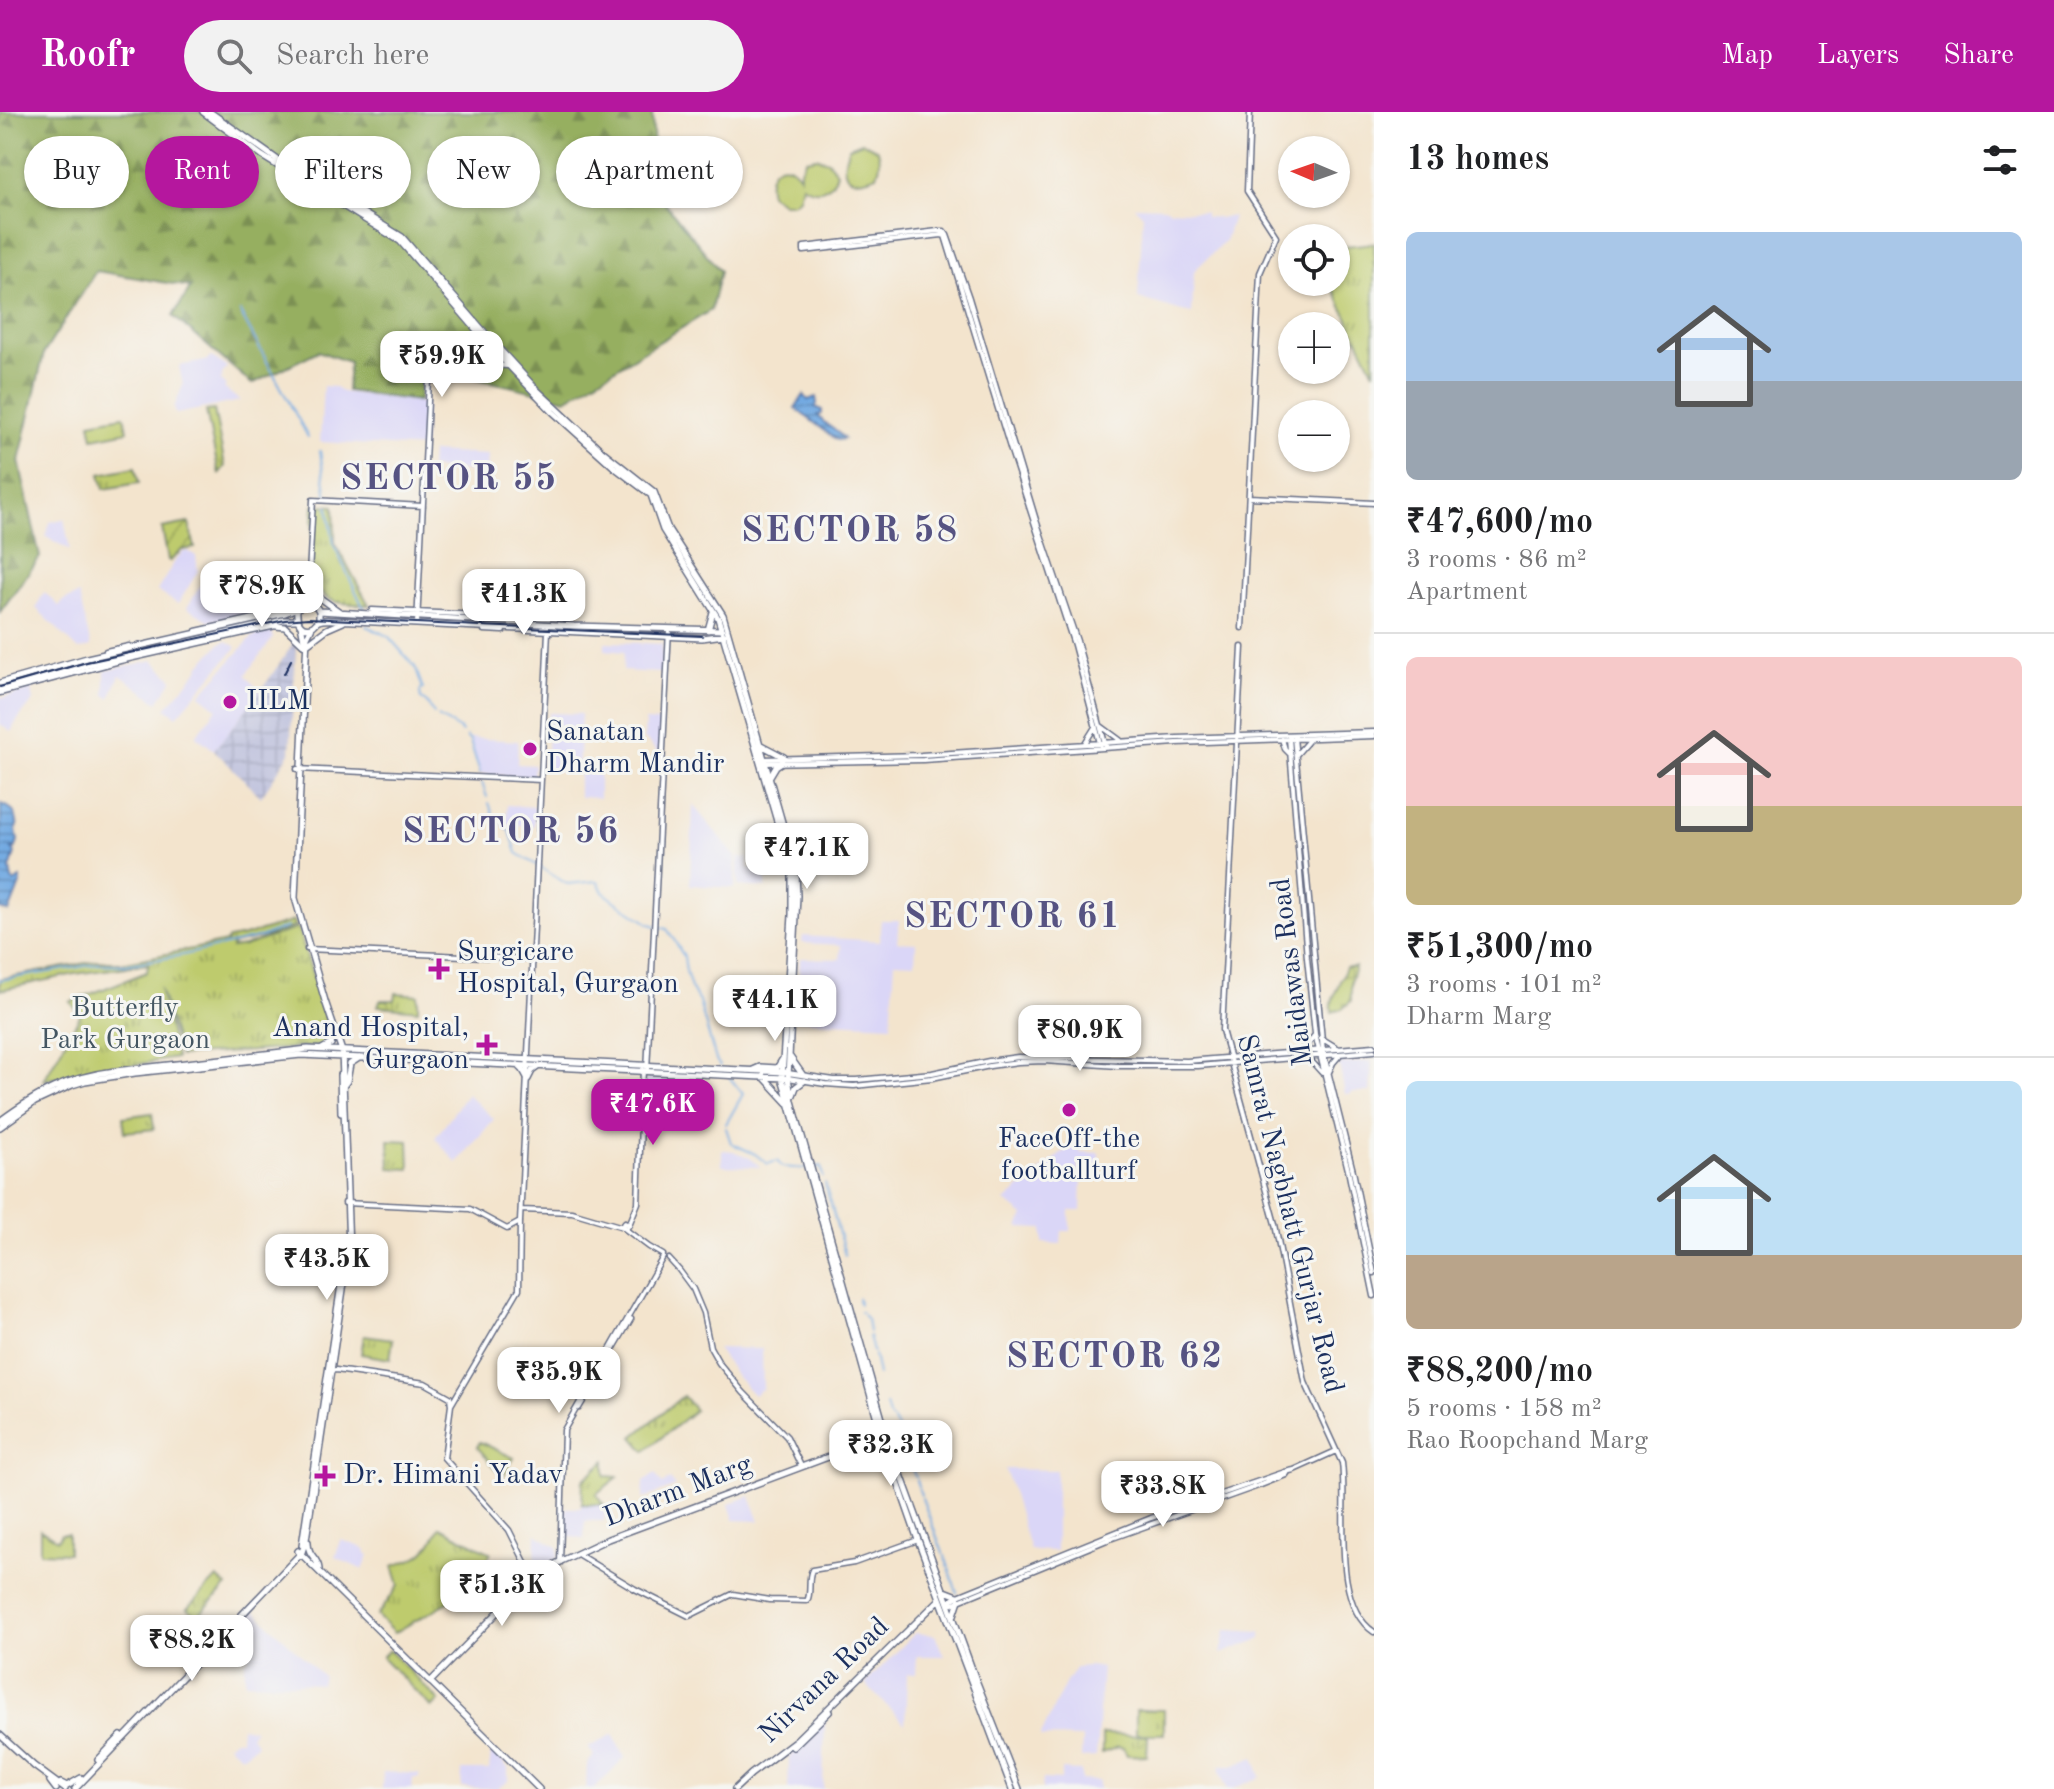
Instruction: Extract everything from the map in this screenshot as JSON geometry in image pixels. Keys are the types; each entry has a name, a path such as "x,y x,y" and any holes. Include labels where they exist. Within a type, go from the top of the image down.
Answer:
{"main road":[{"path":"203,112 262,156 400,241 553,412 614,467 651,495 663,530 726,632 726,645 763,761 792,873 786,1057 777,1068 757,1068 753,1071"},
{"path":"210,112 285,165 402,237 510,364"},
{"path":"496,345 508,349 510,364"},
{"path":"532,387 602,451 654,492 668,529 723,615 796,871 785,1075 790,1102 885,1438 1012,1789"},
{"path":"308,584 316,595 344,613"},
{"path":"260,1593 300,1552 305,1540 346,1254 344,1085 340,1053 295,898 305,644 296,613 301,605"},
{"path":"0,682 289,612 301,605 315,605 319,611 319,621"},
{"path":"708,630 713,609"},
{"path":"319,611 669,633 726,645"},
{"path":"305,644 312,627 319,621 419,618 548,631 610,630"},
{"path":"117,655 200,641 290,619 312,627"},
{"path":"305,644 327,629 350,621"},
{"path":"276,624 285,627 305,644"},
{"path":"669,633 726,632"},
{"path":"702,638 726,632"},
{"path":"0,692 70,666"},
{"path":"760,744 783,760 770,779"},
{"path":"321,1050 329,1046 335,1036"},
{"path":"335,1036 352,1051"},
{"path":"0,1124 35,1102 72,1085 117,1075 321,1050 360,1057 528,1063 539,1066 753,1071 785,1075"},
{"path":"253,1057 352,1051 785,1075"},
{"path":"340,1053 346,1203"},
{"path":"344,1085 350,1064 360,1057"},
{"path":"786,1057 803,1078 790,1102"},
{"path":"517,1065 528,1079"},
{"path":"528,1079 539,1066"},
{"path":"763,1076 790,1102"},
{"name":"Dharm Marg","path":"431,1682 499,1611 550,1567 608,1539 885,1438"},
{"name":"Dharm Marg","path":"431,1682 503,1609 561,1562 802,1468"},
{"path":"896,1470 918,1540 925,1549 944,1591 944,1602 953,1617"},
{"path":"305,1540 308,1552 318,1564 316,1568"},
{"path":"300,1552 541,1789"},
{"path":"0,1737 52,1780 68,1789 83,1778 300,1552"},
{"path":"287,1566 302,1561 316,1568"},
{"path":"944,1591 958,1598 954,1627"},
{"name":"Nirvana Road","path":"737,1789 751,1774 796,1740 944,1602"},
{"path":"969,1668 1019,1789"},
{"path":"52,1780 67,1786 83,1778"}],"street":[{"path":"1242,628 1260,273 1276,237 1247,191 1250,112"},
{"path":"834,246 803,249 805,252 942,231 950,240 1037,523 1075,635 1103,745"},
{"path":"419,618 429,381 443,378 441,363 447,357 485,365 510,364"},
{"path":"1249,497 1374,503"},
{"path":"315,605 308,593 313,500 423,506"},
{"path":"301,605 308,593"},
{"path":"372,610 419,618 566,619"},
{"path":"350,621 578,634"},
{"path":"451,1405 519,1289 548,631"},
{"path":"626,1225 638,1203 669,633"},
{"name":"Samrat Nagbhatt Gurjar Road","path":"1242,647 1221,1022 1275,1224 1305,1382 1342,1463 1345,1567 1357,1614 1363,1624 1374,1632"},
{"path":"0,682 117,655"},
{"path":"0,692 20,689 117,655"},
{"path":"1097,725 1122,742"},
{"path":"1084,744 1097,725"},
{"path":"763,761 958,758 1103,745 1236,738 1311,739 1374,734"},
{"path":"812,760 1122,742 1374,734"},
{"name":"Maidawas Road","path":"1292,737 1315,1034 1374,1273"},
{"path":"1282,739 1284,747 1293,756 1311,739"},
{"name":"Maidawas Road","path":"1293,756 1321,1054"},
{"path":"301,769 541,780"},
{"path":"308,949 533,959"},
{"path":"1296,1055 1315,1034"},
{"path":"1321,1038 1341,1052"},
{"path":"785,1075 857,1080 932,1073 1018,1057 1229,1061 1374,1048"},
{"path":"1296,1055 1309,1060 1327,1078 1341,1052"},
{"path":"346,1203 470,1209 507,1229 520,1222"},
{"path":"521,1211 574,1213 615,1225 626,1225"},
{"path":"626,1225 636,1237 679,1270 693,1289 703,1313 710,1347 719,1363 787,1437 802,1468"},
{"name":"Maidawas Road","path":"1363,1229 1374,1296"},
{"path":"561,1562 564,1430 664,1259"},
{"path":"329,1371 357,1372 425,1383 448,1395 451,1405 444,1458 509,1530 534,1580"},
{"path":"944,1602 1274,1480 1337,1451"},
{"path":"579,1555 604,1572 689,1616 733,1594 769,1600 807,1601 813,1569 854,1563 918,1540"}],"shaded area":[{"path":"1134,206 1205,212 1205,217 1233,216 1225,241 1194,271 1192,314 1138,298 1143,215"},
{"path":"212,357 227,367 220,381 240,401 176,414 174,408 183,385 179,366"},
{"path":"323,386 342,392 426,404 423,448 320,442"},
{"path":"431,452 488,455 487,472 430,468"},
{"path":"64,519 70,550 46,537 50,522"},
{"path":"188,551 196,556 198,571 178,604 157,591 177,558"},
{"path":"207,574 264,609 210,621 187,608"},
{"path":"44,592 59,606 79,595 91,647 79,650 36,608"},
{"name":"IILM","path":"272,629 273,638 246,675 260,692 214,750 196,736 217,708 200,695 252,637"},
{"path":"227,641 237,647 177,716 166,708 199,666 221,643"},
{"path":"605,642 641,643 641,648 642,643 662,644 662,673 623,671 624,652 605,650"},
{"path":"293,644 296,646 290,753 261,797 214,750"},
{"path":"153,660 173,679 158,702 120,675 110,698 105,695 105,671"},
{"path":"32,689 33,701 11,732 0,724 0,696 3,698"},
{"path":"549,713 581,714 578,772 546,770"},
{"path":"645,721 662,722 661,756 644,738"},
{"path":"470,738 518,741 517,764 534,765 533,777 481,774"},
{"path":"579,772 599,773 599,798 579,797"},
{"path":"507,805 535,807 534,826 506,824"},
{"path":"693,805 736,857 735,888 690,885"},
{"path":"738,857 748,858 748,868 766,869 766,888 738,886"},
{"path":"881,920 899,920 897,942 916,943 915,963 895,962 891,1025 793,1020 794,1001 823,1001 812,1000 799,980 800,958 840,959 841,945 802,943 803,936 879,941"},
{"path":"1372,1061 1370,1092 1345,1094 1339,1064"},
{"path":"645,1078 671,1079 670,1097 644,1096"},
{"path":"467,1094 494,1119 457,1163 435,1138"},
{"path":"1081,1137 1080,1152 1099,1153 1099,1164 1079,1164 1079,1175 1082,1175 1081,1211 1070,1211 1070,1231 1062,1231 1061,1244 1043,1243 1043,1229 1019,1228 1024,1216 1005,1201"},
{"path":"722,1150 750,1158 761,1167 722,1166"},
{"path":"717,1348 762,1349 763,1388 754,1395 735,1375"},
{"path":"1005,1469 1056,1470 1056,1551 1030,1550"},
{"path":"655,1473 662,1484 670,1479 676,1486 643,1499 644,1482"},
{"path":"750,1496 760,1521 734,1520 729,1504"},
{"path":"582,1504 605,1505 604,1521 585,1521 584,1538 565,1537 566,1508 581,1508"},
{"path":"536,1534 558,1547 558,1557 535,1572"},
{"path":"341,1540 361,1547 369,1555 363,1570 335,1557"},
{"path":"255,1611 323,1676 321,1684 245,1682 248,1648 230,1637"},
{"path":"1226,1630 1261,1632 1261,1639 1221,1654"},
{"path":"915,1633 935,1635 944,1656 917,1656 916,1674 907,1674 905,1724 865,1684"},
{"path":"1076,1667 1102,1668 1096,1757 1081,1758 1082,1738 1040,1737"},
{"path":"825,1720 823,1789 788,1789 789,1758"},
{"path":"241,1727 255,1729 250,1735 257,1744 242,1756 228,1745 234,1739 240,1739"},
{"path":"613,1734 625,1758 594,1789 586,1789 587,1765 594,1755 588,1748"},
{"path":"491,1752 508,1768 508,1781 497,1789 461,1787 462,1770 489,1770"},
{"path":"1254,1757 1261,1777 1227,1789 1220,1766 1233,1766"},
{"path":"1061,1770 1081,1771 1081,1780 1099,1781 1099,1789 1042,1789 1043,1779 1061,1780"},
{"path":"383,1772 419,1774 419,1778 413,1778 412,1789 382,1789"}],"green space":[{"path":"0,112 652,112 653,136 556,136 556,208 669,208 720,271 711,310 566,399 422,366 419,401 347,391 349,362 318,351 252,384 173,316 191,287 96,271 44,353 19,461 40,557 0,612"},
{"path":"862,142 878,150 879,169 877,175 852,179 845,171 846,157 849,147"},
{"path":"816,157 828,161 837,172 828,187 813,190 802,185 799,198 792,203 783,203 770,194 772,171 782,165 788,166 800,176 806,159"},
{"path":"1374,243 1374,372 1350,323 1350,312 1345,312 1337,296 1350,296 1350,246"},
{"path":"214,410 225,466 219,474 206,411"},
{"path":"124,416 128,431 93,438 90,422"},
{"path":"135,467 139,483 104,489 100,474"},
{"path":"314,505 334,506 335,543 369,605 330,600 310,583"},
{"path":"189,523 195,548 182,550 168,560 162,528"},
{"name":"Butterfly Park Gurgaon","path":"294,921 296,926 233,944 232,948 298,928 332,1037 324,1046 180,1056 160,988 176,1058 44,1080 81,1014 70,1002 147,972 148,964 75,974 0,990 0,979 98,961 122,963 227,942 228,939"},
{"path":"1346,967 1355,967 1351,980 1351,1001 1342,1009 1332,1012 1334,995"},
{"path":"396,993 418,995 418,1010 378,1006 380,1000 395,1000"},
{"path":"152,1113 154,1129 125,1132 123,1117"},
{"path":"389,1140 409,1141 410,1169 390,1168"},
{"path":"364,1335 393,1339 390,1359 361,1354"},
{"path":"683,1396 695,1410 645,1451 633,1437"},
{"path":"480,1442 514,1458 503,1476 477,1447"},
{"path":"605,1461 605,1476 618,1477 596,1494 604,1505 582,1504 583,1480"},
{"path":"440,1527 491,1553 469,1590 394,1633 377,1616 399,1585 393,1566 422,1553"},
{"path":"40,1530 57,1540 61,1534 68,1534 68,1553 40,1552"},
{"path":"217,1578 227,1586 198,1616 187,1609"},
{"path":"389,1650 439,1701 432,1708 382,1657"},
{"path":"1136,1710 1164,1710 1164,1734 1136,1734"},
{"path":"1102,1734 1148,1736 1147,1756 1127,1755 1123,1748 1118,1747 1102,1753"}],"water":[{"path":"804,395 808,400 816,397 815,407 822,410 822,414 818,415 844,439 837,440 795,408"},
{"path":"1,804 12,810 17,824 18,841 12,849 15,853 10,869 12,880 14,882 20,878 21,881 9,912 0,909"}],"waterway":[{"path":"240,312 308,437"},
{"path":"320,451 327,498"},
{"path":"328,506 334,545 365,611"},
{"path":"366,626 388,636 415,667 421,690"},
{"path":"420,692 421,699 434,714"},
{"path":"438,717 462,732"},
{"path":"466,737 480,773"},
{"path":"482,783 487,797"},
{"path":"489,803 495,820 510,831 517,853 567,884 598,881 603,892 615,901 650,924 667,929 684,957 691,988 699,1002 720,1066"},
{"path":"0,980 98,964 125,965 183,955 261,937 287,927"},
{"path":"726,1124 743,1094 730,1078"},
{"path":"726,1128 731,1143"},
{"path":"733,1144 768,1164 777,1161 782,1167 806,1169"},
{"path":"812,1168 821,1166 823,1177"},
{"path":"825,1183 845,1255"},
{"path":"858,1298 859,1304"},
{"path":"863,1315 867,1319 869,1332"},
{"path":"869,1336 873,1352"},
{"path":"874,1355 878,1375"},
{"path":"886,1405 889,1416 900,1431 911,1464"},
{"path":"912,1468 915,1477"},
{"path":"916,1480 921,1495"},
{"path":"922,1498 943,1553"},
{"path":"945,1556 957,1593"}],"railway":[{"path":"0,687 87,662 285,620 308,618 702,636"},
{"path":"284,674 291,660"}],"place":[{"name":"IILM","path":"230,702"},
{"name":"Sanatan Dharm Mandir","path":"530,749"},
{"name":"Surgicare Hospital, Gurgaon","path":"439,969"},
{"name":"Anand Hospital, Gurgaon","path":"487,1045"},
{"name":"FaceOff-the footballturf","path":"1069,1110"},
{"name":"Dr. Himani Yadav","path":"325,1476"}],"district":[{"name":"SECTOR 55","path":"449,480"},
{"name":"SECTOR 58","path":"850,532"},
{"name":"SECTOR 56","path":"511,833"},
{"name":"SECTOR 61","path":"1013,918"},
{"name":"SECTOR 62","path":"1115,1358"}]}
